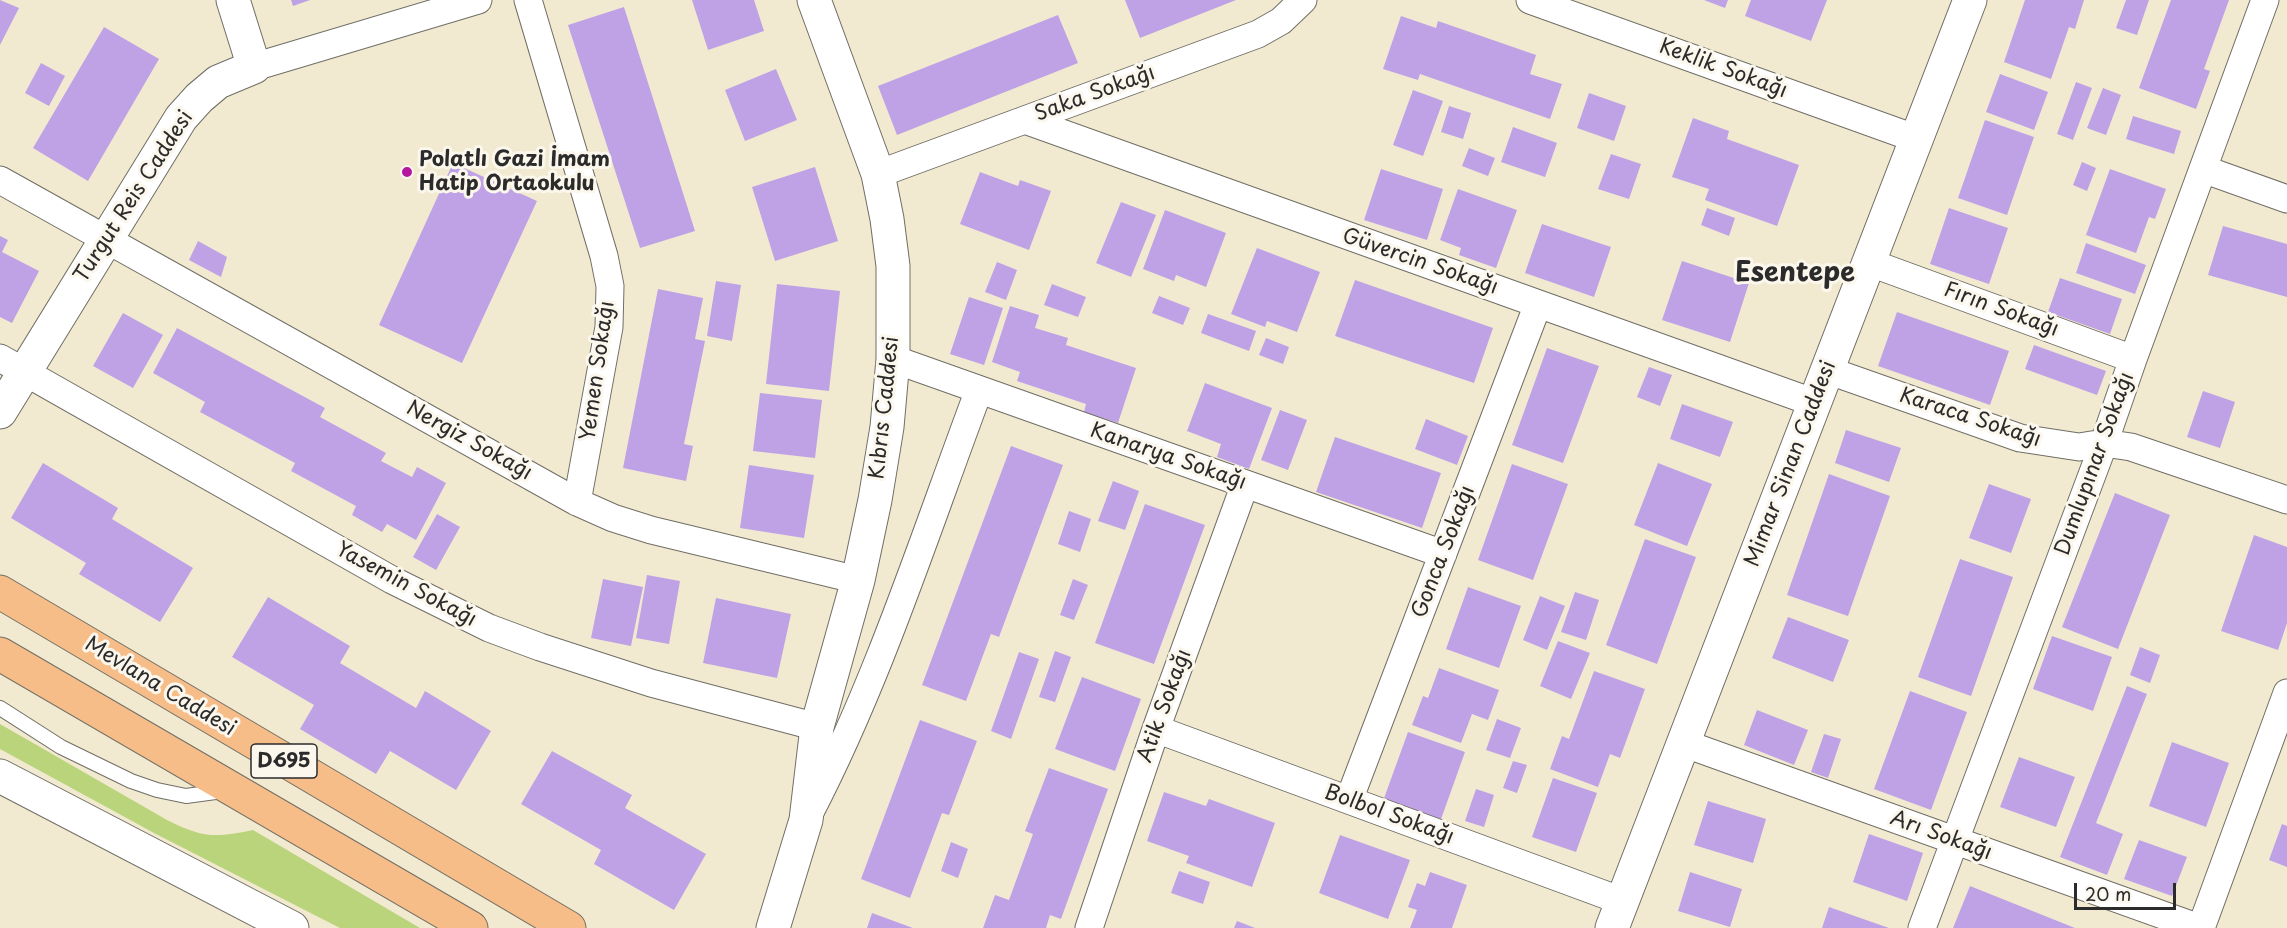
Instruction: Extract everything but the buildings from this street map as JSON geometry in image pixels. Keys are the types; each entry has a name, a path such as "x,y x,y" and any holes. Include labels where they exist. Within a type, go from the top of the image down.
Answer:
{"main road":[{"name":"Mevlana Caddesi","path":"0,592 569,928"},
{"name":"D695","path":"0,654 471,928"}],"street":[{"path":"233,0 254,67 478,0"},
{"name":"Yemen Sokağı","path":"528,0 604,256 610,286 609,327 577,502"},
{"name":"Kıbrıs Caddesi","path":"773,928 806,820 818,727 858,580 875,500 887,426 893,359 892,266 887,219 878,174 814,0"},
{"name":"Saka Sokağı","path":"878,174 1258,34 1281,21 1303,0"},
{"name":"Keklik Sokağı","path":"1530,0 1917,139"},
{"name":"Mimar Sinan Caddesi","path":"1617,915 1970,0"},
{"name":"Dumlupınar Sokağı","path":"1922,928 2104,443 2265,0"},
{"name":"Turgut Reis Caddesi","path":"0,412 12,365 105,239 181,118 218,82 254,67"},
{"name":"Güvercin Sokağı","path":"1025,120 1815,403"},
{"path":"2203,169 2287,199"},
{"name":"Nergiz Sokağı","path":"0,180 577,502 613,518 651,530 858,580"},
{"name":"Fırın Sokağı","path":"1869,262 2133,359"},
{"name":"Gonca Sokağı","path":"1350,800 1538,304"},
{"name":"Kanarya Sokağı","path":"893,359 1443,554"},
{"name":"Yasemin Sokağı","path":"12,365 392,580 489,628 651,683 818,727"},
{"name":"Karaca Sokağı","path":"1827,370 2020,438 2079,447 2104,443 2131,447 2287,500"},
{"name":"Kıbrıs Caddesi","path":"806,820 839,756 870,682 979,390"},
{"name":"Atik Sokağı","path":"1089,928 1156,729 1245,484"},
{"path":"2200,928 2287,693"},
{"name":"Bolbol Sokağı","path":"1156,729 1350,800 1617,915"},
{"name":"Arı Sokağı","path":"1683,743 2200,928"},
{"path":"0,776 292,928"}],"lane":[{"path":"0,708 61,747 131,781 157,790 186,796 234,789"}],"green space":[{"path":"0,724 179,826 209,835 253,830 420,928 340,928 154,833 0,749"}],"place":[{"name":"Polatlı Gazi İmam Hatip Ortaokulu","path":"407,172"}],"district":[{"name":"Esentepe","path":"1795,274"}]}
